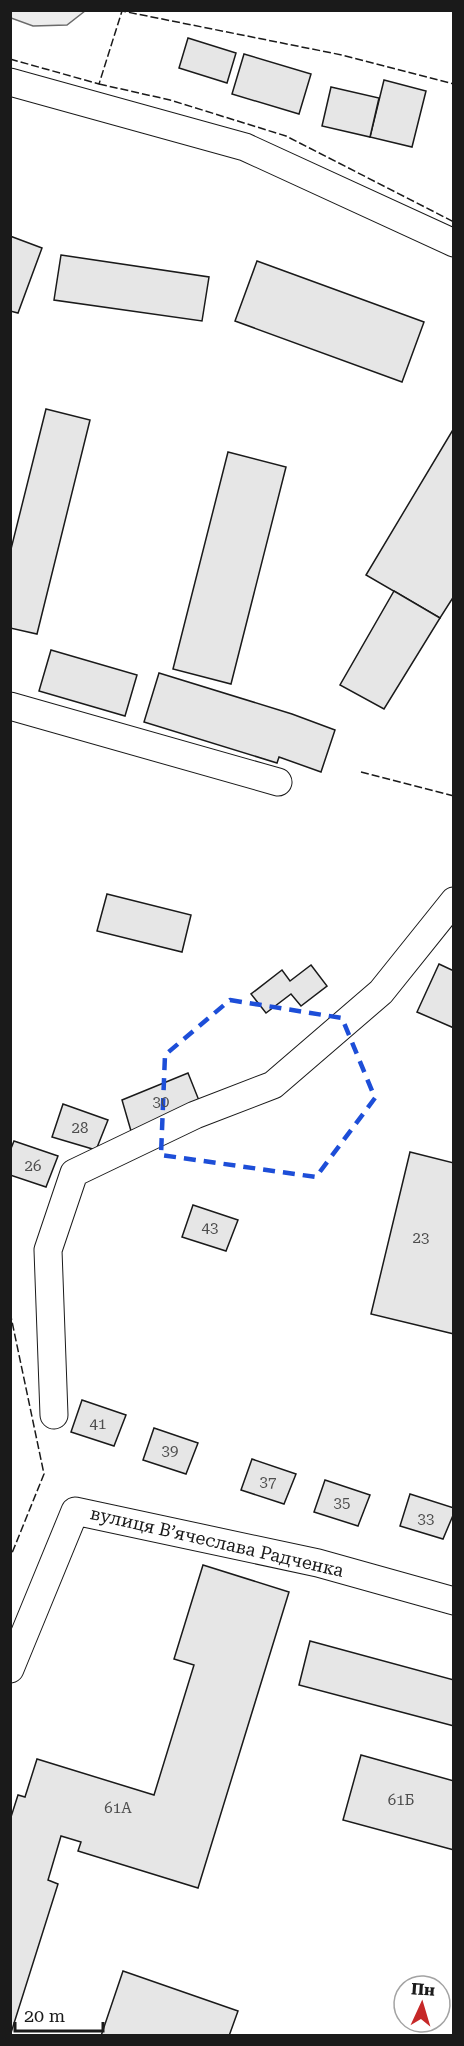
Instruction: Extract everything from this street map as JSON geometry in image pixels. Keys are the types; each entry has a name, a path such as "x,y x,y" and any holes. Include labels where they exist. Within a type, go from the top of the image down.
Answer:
{"street":[{"path":"10,82 245,147 453,243"},
{"path":"10,706 278,782"},
{"path":"54,1415 48,1250 74,1173 195,1115 273,1085 381,992 453,901"},
{"name":"вулиця Вʼячеслава Радченка","path":"10,1669 75,1511 318,1563 453,1601"}],"highlighted area":[{"path":"230,1000 342,1018 375,1098 316,1177 161,1155 165,1055"}],"shaded area":[{"path":"11,10 85,11 67,25 33,26 11,18"}],"building":[{"path":"188,38 236,53 227,83 179,68"},
{"path":"244,54 311,74 299,114 232,94"},
{"path":"384,80 426,91 412,147 370,137"},
{"path":"331,87 379,98 370,137 322,126"},
{"path":"10,236 42,248 18,313 10,311"},
{"path":"61,255 209,277 202,321 54,300"},
{"path":"257,261 424,322 402,382 235,321"},
{"path":"46,409 90,420 37,634 10,628 10,553"},
{"path":"454,428 454,596 440,618 366,575"},
{"path":"228,452 286,467 231,684 173,669"},
{"path":"394,591 440,618 384,709 340,685"},
{"path":"51,650 137,675 125,716 39,691"},
{"path":"159,673 292,714 335,730 321,772 279,757 277,763 144,722"},
{"path":"107,894 191,915 182,952 97,931"},
{"path":"439,964 454,971 454,1028 417,1012"},
{"path":"311,965 327,986 301,1006 291,994 266,1013 251,994 282,970 290,981"},
{"path":"188,1073 200,1103 131,1131 122,1100"},
{"path":"63,1104 108,1120 96,1150 52,1137"},
{"path":"14,1141 58,1156 46,1187 10,1175 10,1151"},
{"path":"410,1152 454,1163 454,1334 371,1314"},
{"path":"193,1205 238,1220 226,1251 182,1237"},
{"path":"82,1400 126,1415 114,1446 71,1432"},
{"path":"154,1428 198,1443 186,1474 143,1460"},
{"path":"252,1459 296,1474 284,1504 241,1490"},
{"path":"325,1480 370,1495 358,1526 314,1512"},
{"path":"410,1494 454,1508 443,1539 400,1526"},
{"path":"203,1565 289,1592 198,1888 78,1851 81,1842 61,1836 48,1880 58,1884 10,2036 10,1820 18,1795 25,1797 37,1759 154,1795 194,1665 174,1659"},
{"path":"310,1641 454,1680 454,1726 299,1685"},
{"path":"361,1755 454,1781 454,1850 343,1820"},
{"path":"123,1971 238,2011 229,2036 101,2036"}],"fence":[{"path":"10,59 99,84 122,11 342,55 454,84"},
{"path":"99,84 170,100 286,136 454,222"},
{"path":"361,772 454,796"},
{"path":"10,1312 44,1474 10,1558"}]}
